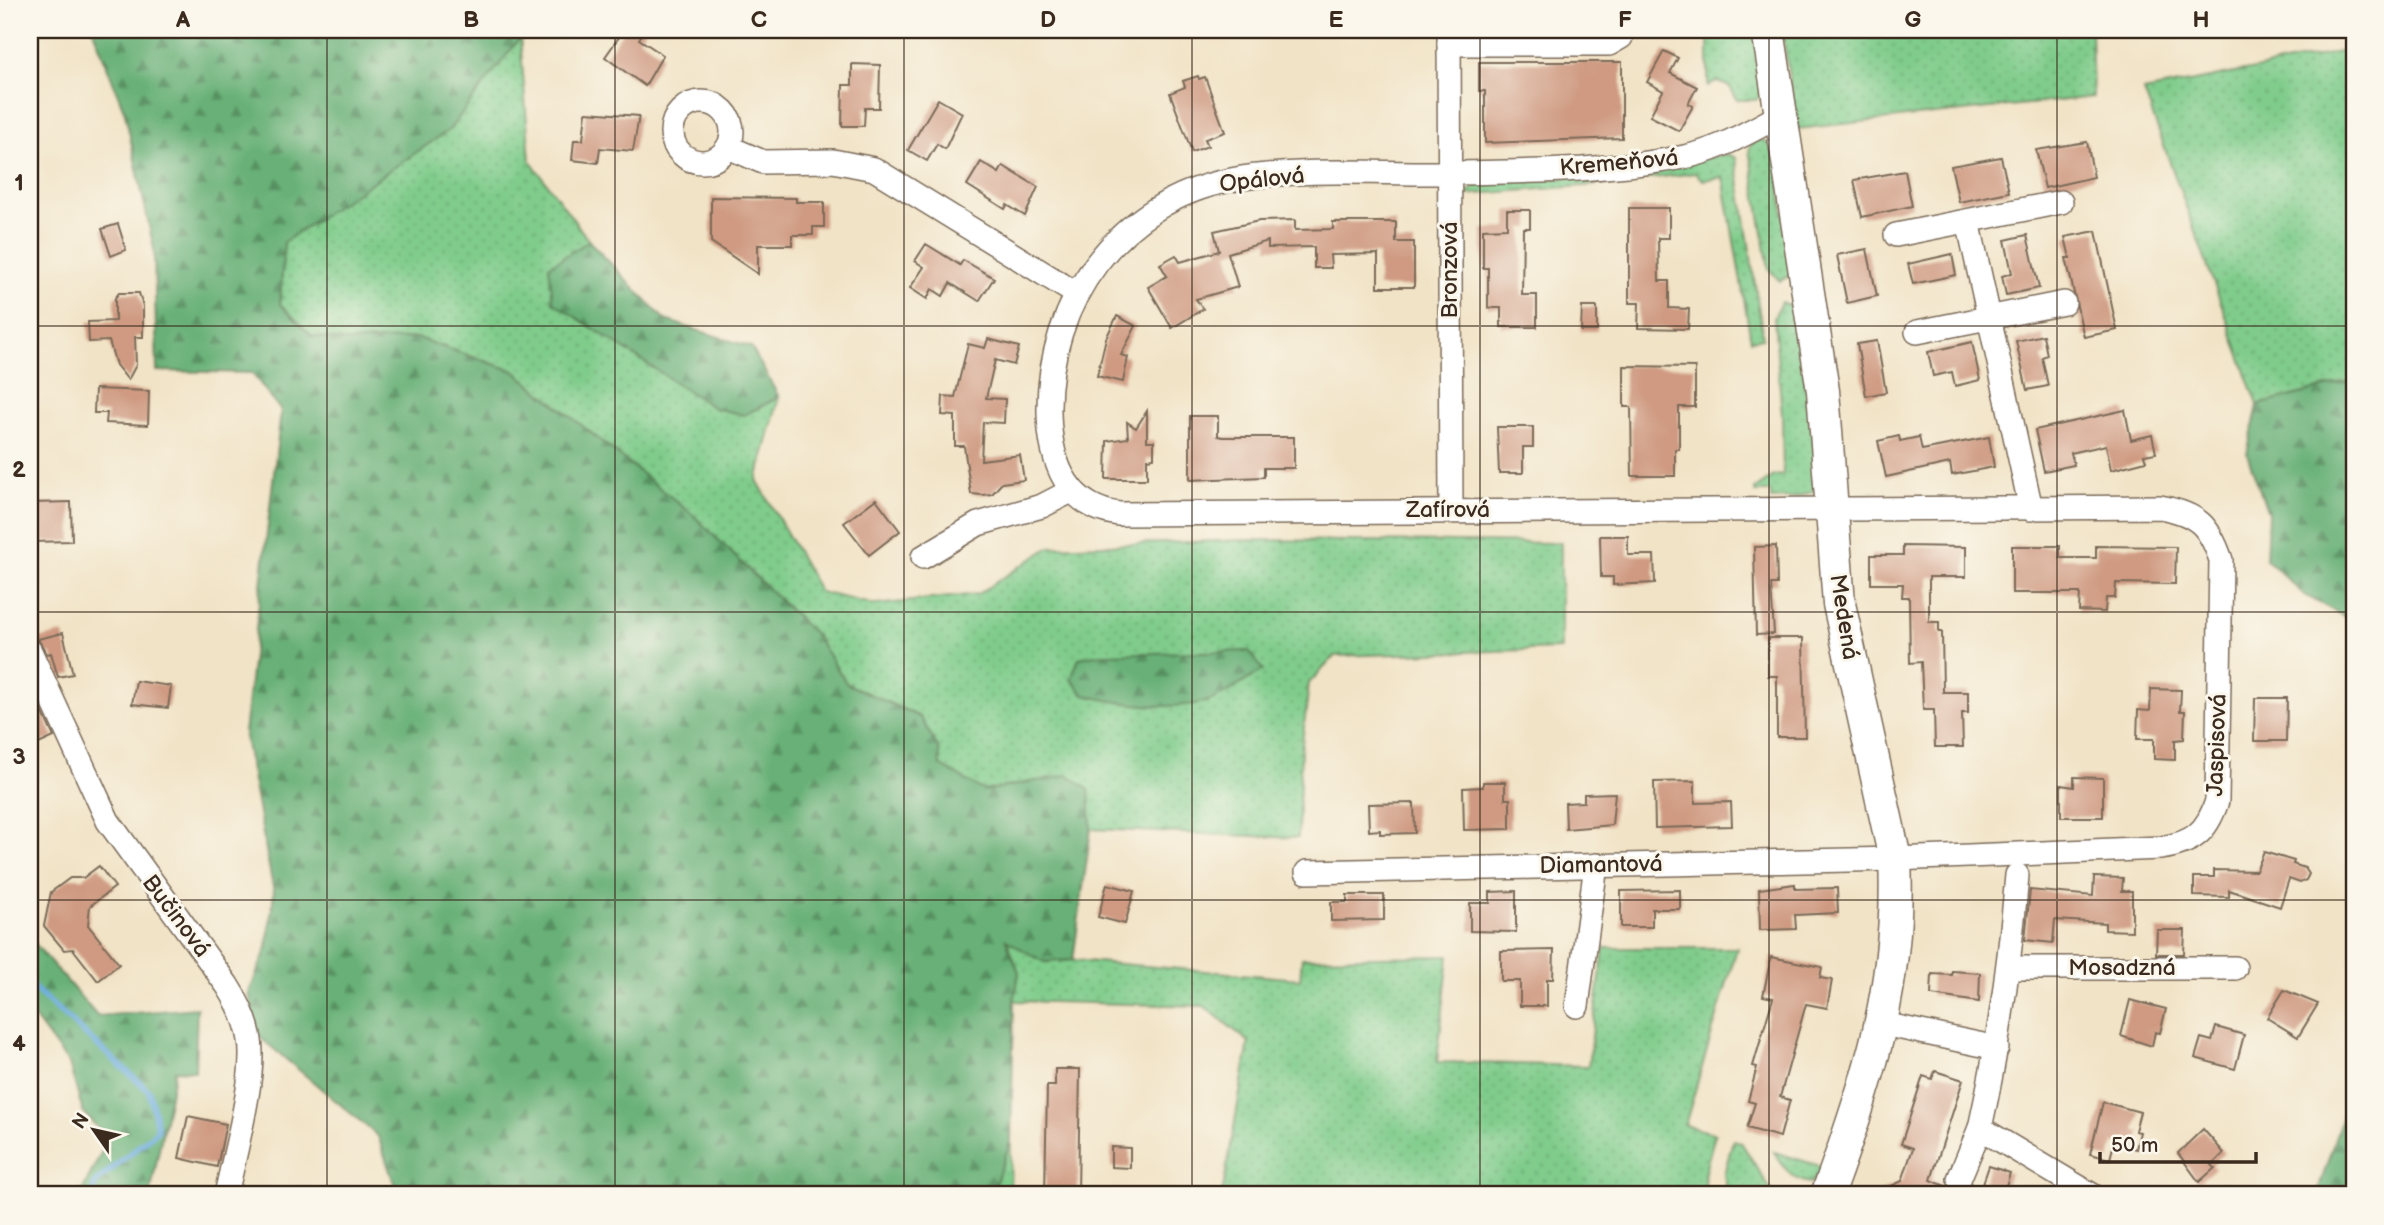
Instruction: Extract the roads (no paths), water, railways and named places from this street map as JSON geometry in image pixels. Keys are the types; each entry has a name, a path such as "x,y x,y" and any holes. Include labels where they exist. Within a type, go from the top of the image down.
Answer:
{"street":[{"path":"1449,37 1609,44 1621,37 1623,30"},
{"name":"Medená","path":"1768,30 1823,391 1839,604 1895,859 1896,936 1883,1024 1827,1195"},
{"name":"Bronzová","path":"1449,37 1451,510"},
{"name":"Kremeňová","path":"1449,173 1564,168 1682,158 1724,144 1781,115"},
{"path":"728,148 763,162 833,161 874,169 1075,293"},
{"name":"Opálová","path":"1049,398 1059,333 1075,293 1104,255 1140,221 1182,195 1207,186 1256,176 1449,173"},
{"path":"1896,235 2061,202"},
{"path":"1968,221 1987,318 2031,509"},
{"path":"1917,332 2064,303"},
{"name":"Zafírová","path":"1049,398 1055,461 1071,491 1087,504 1104,512 1832,509"},
{"path":"923,557 978,524 1042,506 1071,491"},
{"name":"Jaspisová","path":"1832,509 2160,507 2183,511 2201,522 2213,538 2221,561 2217,801 2210,822 2194,837 2178,845 2161,848 1895,859"},
{"name":"Bučinová","path":"30,651 63,728 108,821 227,985 243,1015 250,1040 251,1066 226,1195"},
{"name":"Diamantová","path":"1307,872 1895,859"},
{"path":"1577,1006 1596,865"},
{"path":"1959,1179 1980,1128 1997,1048 2009,968 2017,875"},
{"name":"Mosadzná","path":"2009,968 2235,968"},
{"path":"1883,1024 1997,1048"},
{"path":"1980,1128 2092,1195"}],"waterway":[{"path":"30,985 149,1091 158,1130 95,1183 93,1195"}]}
